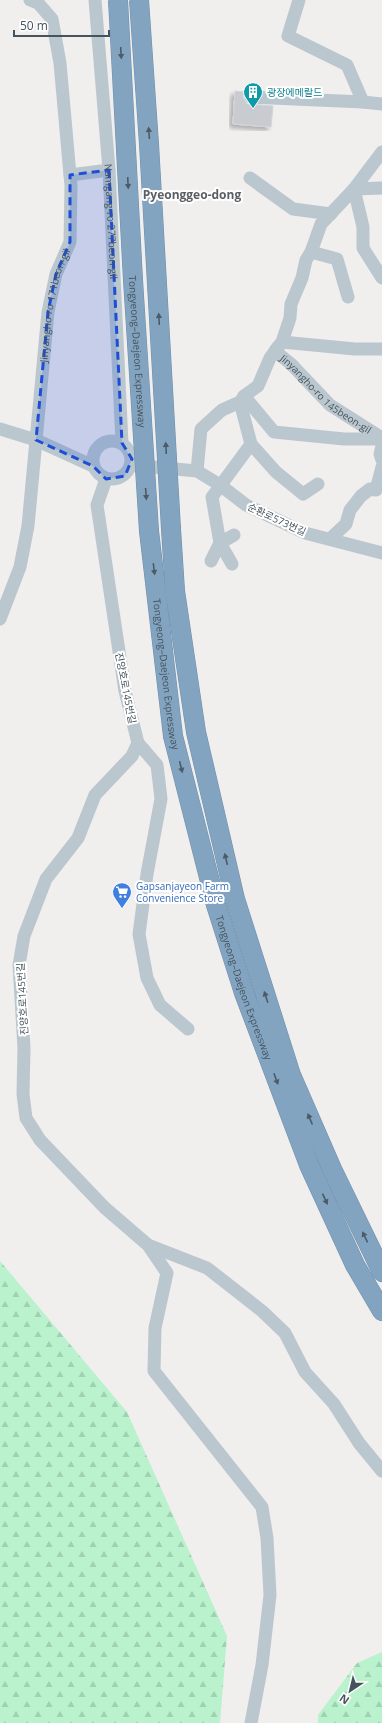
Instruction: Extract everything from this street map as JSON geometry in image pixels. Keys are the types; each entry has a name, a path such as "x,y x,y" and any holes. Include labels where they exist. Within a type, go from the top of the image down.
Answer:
{"highway":[{"name":"Tongyeong–Daejeon Expressway","path":"118,0 133,280 149,530 173,736 216,905 244,993 309,1165 355,1265 382,1311"},
{"name":"Tongyeong–Daejeon Expressway","path":"139,0 150,144 175,591 196,732 235,899 291,1075 332,1169 382,1272"}],"street":[{"name":"Jinyangho-ro 171beon-gil","path":"0,619 20,567 28,526 48,312 56,274 70,242 70,175 60,63 52,19 38,3 30,0"},
{"name":"Namgang-ro 277beon-gil","path":"95,0 109,170 122,443"},
{"path":"299,0 288,36 347,66 363,102"},
{"path":"251,97 382,104"},
{"name":"Jinyangho-ro 145beon-gil","path":"382,152 354,189 322,224 311,252 306,260 302,278 291,304 290,318 280,345 270,358 258,386 242,399 274,432 344,439 382,439"},
{"path":"70,175 109,170"},
{"path":"250,178 292,209 331,214"},
{"path":"382,188 354,189 363,227 363,248 382,278"},
{"path":"311,252 337,259 348,296"},
{"name":"Jinyangho-ro 145beon-gil","path":"280,345 382,349"},
{"name":"Jinyangho-ro 145beon-gil","path":"280,345 275,351 291,364 330,405 382,439"},
{"path":"197,471 201,429 222,410 242,399 251,444 276,472 303,494 318,484"},
{"path":"0,429 36,440 94,466"},
{"path":"116,441 122,443 130,453 132,465 125,476 119,479 106,479 96,472 94,466 94,453 103,443 116,441"},
{"path":"232,564 220,543 212,497 251,444"},
{"path":"382,446 380,454 382,460"},
{"name":"순환로573번길","path":"132,465 197,471 220,485 246,505 305,533 382,552"},
{"path":"330,539 346,524 350,510 360,496 370,489 376,490 382,467"},
{"name":"진양호로145번길","path":"106,479 97,504 125,691 138,743 132,756 94,796 78,838 46,879 24,936 19,965 24,1048 23,1094 26,1118 40,1140 105,1208 148,1245"},
{"path":"211,560 220,543 234,534"},
{"path":"138,743 156,765 161,799 147,874 139,934 147,978 160,1005 188,1029"},
{"path":"148,1245 206,1268 262,1311 285,1333 305,1372 334,1404 359,1443 382,1471"},
{"path":"148,1245 167,1273 155,1328 154,1371 262,1507 267,1538 270,1595 262,1665 251,1723"}],"highlighted area":[{"path":"109,170 122,443 132,459 125,476 106,479 93,466 36,440 48,312 56,274 70,242 70,175"}],"green space":[{"path":"0,1261 127,1412 227,1636 220,1723 0,1723"},
{"path":"382,1652 382,1723 318,1723 318,1715 357,1663"}],"building":[{"name":"광장에메랄드","path":"235,91 245,92 243,97 247,104 273,106 271,127 233,124"}],"place":[{"name":"광장에메랄드","path":"253,109"},
{"name":"Gapsanjayeon Farm Convenience Store","path":"122,909"}],"district":[{"name":"Pyeonggeo-dong","path":"192,195"}]}
